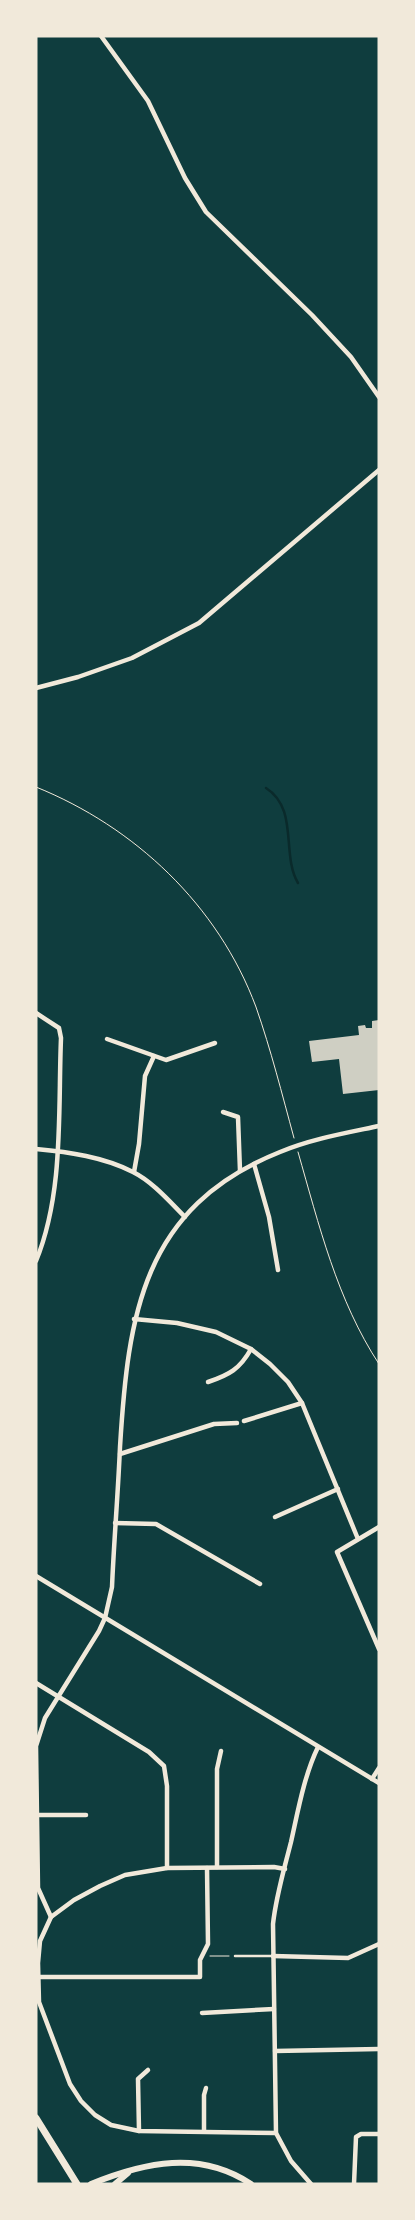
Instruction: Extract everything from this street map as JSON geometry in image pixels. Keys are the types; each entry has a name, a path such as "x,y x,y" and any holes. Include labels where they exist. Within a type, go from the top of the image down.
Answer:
{"main road":[{"path":"36,2118 77,2184"},
{"path":"91,2184 159,2162 194,2162 226,2170 251,2184"},
{"path":"115,2184 136,2168"},
{"path":"120,2184 124,2176"}],"street":[{"path":"101,36 148,101 185,178 206,212 312,315 352,357 379,397"},
{"path":"36,688 78,677 132,658 199,623 379,470"},
{"path":"36,1014 58,1028 61,1038 57,1151 53,1198 42,1246 36,1261"},
{"path":"107,1039 166,1060 215,1044"},
{"path":"134,1172 139,1144 145,1076 154,1056"},
{"path":"223,1112 238,1117 240,1172"},
{"path":"52,1917 38,1888 36,1746 45,1718 105,1618 112,1587 124,1376 134,1319 143,1287 156,1256 185,1217 207,1196 240,1172 280,1151 379,1126"},
{"path":"36,1149 90,1157 134,1172 156,1189 185,1217"},
{"path":"254,1164 269,1217 278,1270"},
{"path":"134,1319 177,1323 216,1332 250,1349 288,1382 302,1403 358,1539"},
{"path":"208,1382 230,1375 242,1364 250,1349"},
{"path":"244,1421 302,1403"},
{"path":"120,1454 214,1424 237,1423"},
{"path":"275,1517 338,1489"},
{"path":"115,1523 156,1524 260,1584"},
{"path":"379,1527 337,1552 379,1649"},
{"path":"36,1576 379,1783"},
{"path":"36,1684 149,1752 164,1766 167,1786 167,1868"},
{"path":"312,2184 291,2161 276,2133 273,1956 274,1909 312,1759 318,1747"},
{"path":"217,1867 217,1769 222,1751"},
{"path":"372,1779 379,1768"},
{"path":"37,1815 86,1815"},
{"path":"276,2133 139,2131 120,2128 103,2120 87,2109 75,2093 39,2002 38,1977 40,1941 52,1917 74,1900 125,1875 167,1868 274,1866 284,1869"},
{"path":"38,1977 200,1977 200,1960 208,1944 207,1868"},
{"path":"273,1956 348,1958 379,1944"},
{"path":"202,2013 274,2009"},
{"path":"275,2051 379,2049"},
{"path":"139,2131 138,2079 148,2070"},
{"path":"204,2131 204,2095 206,2088"},
{"path":"354,2184 356,2137 361,2134 379,2134"}],"lane":[{"path":"234,1956 273,1956"}],"path":[{"path":"36,787 81,808 128,838 159,864 202,912 228,950 255,1006 294,1137"},
{"path":"297,1147 317,1220 341,1291 353,1320 379,1364"},
{"path":"203,1952 210,1956 234,1956"}],"building":[{"path":"379,1020 379,1090 343,1094 339,1059 312,1062 309,1041 359,1035 358,1026 365,1025 366,1028 372,1028 372,1021"}],"waterway":[{"path":"266,788 276,797 283,808 288,832 290,859 298,883"}]}
